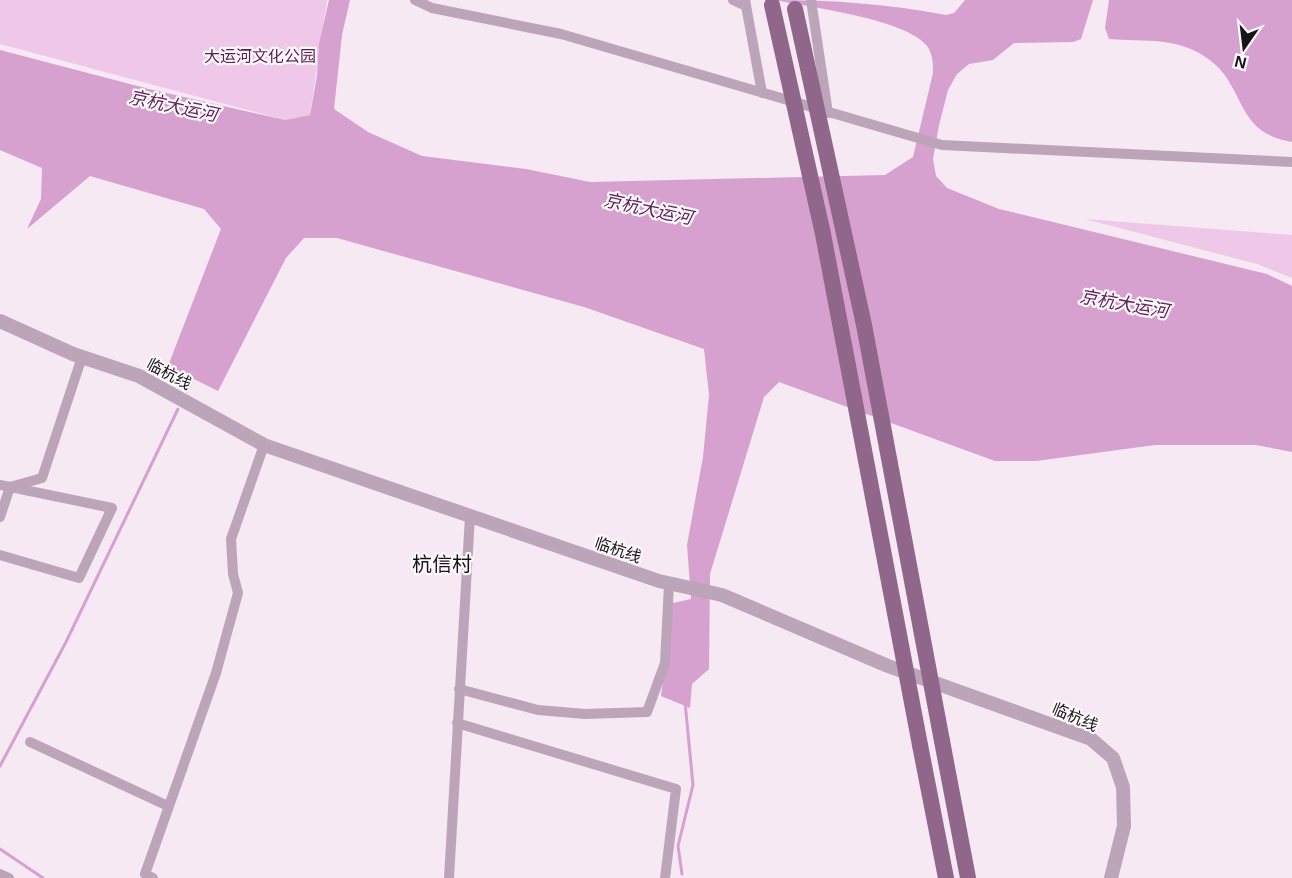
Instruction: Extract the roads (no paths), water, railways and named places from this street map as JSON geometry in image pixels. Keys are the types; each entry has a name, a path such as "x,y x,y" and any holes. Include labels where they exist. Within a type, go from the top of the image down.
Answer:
{"main road":[{"path":"771,0 823,234 946,878"},
{"path":"793,0 864,325 968,878"}],"street":[{"path":"415,0 432,8 561,34 942,145 1292,162"},
{"path":"733,0 745,3 762,93"},
{"path":"811,4 828,113"},
{"name":"临杭线","path":"0,321 82,357 139,376 264,445 669,584 722,595 888,666 1091,740 1113,758 1123,787 1124,826 1111,878"},
{"path":"5,486 42,478 82,357"},
{"path":"153,878 146,874 216,673 238,593 233,574 231,539 264,445"},
{"path":"0,517 5,486"},
{"path":"0,555 79,578 112,508 5,486"},
{"path":"449,878 470,516"},
{"path":"459,689 538,710 585,714 647,712 665,663 669,584"},
{"path":"457,723 676,789 665,878"},
{"path":"30,742 168,806"},
{"path":"0,874 9,878"}],"water":[{"name":"京杭大运河","path":"329,0 350,0 342,35 334,109 368,132 422,156 526,169 590,182 885,175 913,157 933,73 932,56 927,46 899,28 879,21 774,0 861,3 946,15 954,13 965,0 1093,0 1081,39 1073,42 1014,43 993,60 969,64 957,74 948,90 939,125 933,159 936,176 947,188 999,209 1267,274 1292,286 1292,452 1256,445 1155,445 1036,461 995,461 779,382 764,397 710,574 709,669 692,684 690,708 661,696 673,603 691,599 687,545 703,457 709,395 704,349 584,307 337,238 304,238 286,258 218,391 168,366 221,229 204,209 90,176 27,229 41,199 42,168 0,150 0,50 149,89 285,120 310,115 317,76 319,44"},
{"path":"1109,0 1292,0 1292,142 1274,137 1260,129 1243,108 1222,72 1199,53 1175,44 1109,39 1105,28"}],"waterway":[{"path":"187,391 194,376"},
{"path":"0,766 66,642 178,409"},
{"path":"682,874 678,846 693,785 685,702"},
{"path":"0,849 43,878"}],"district":[{"name":"杭信村","path":"442,564"}],"park label":[{"name":"大运河文化公园","path":"260,56"}]}
